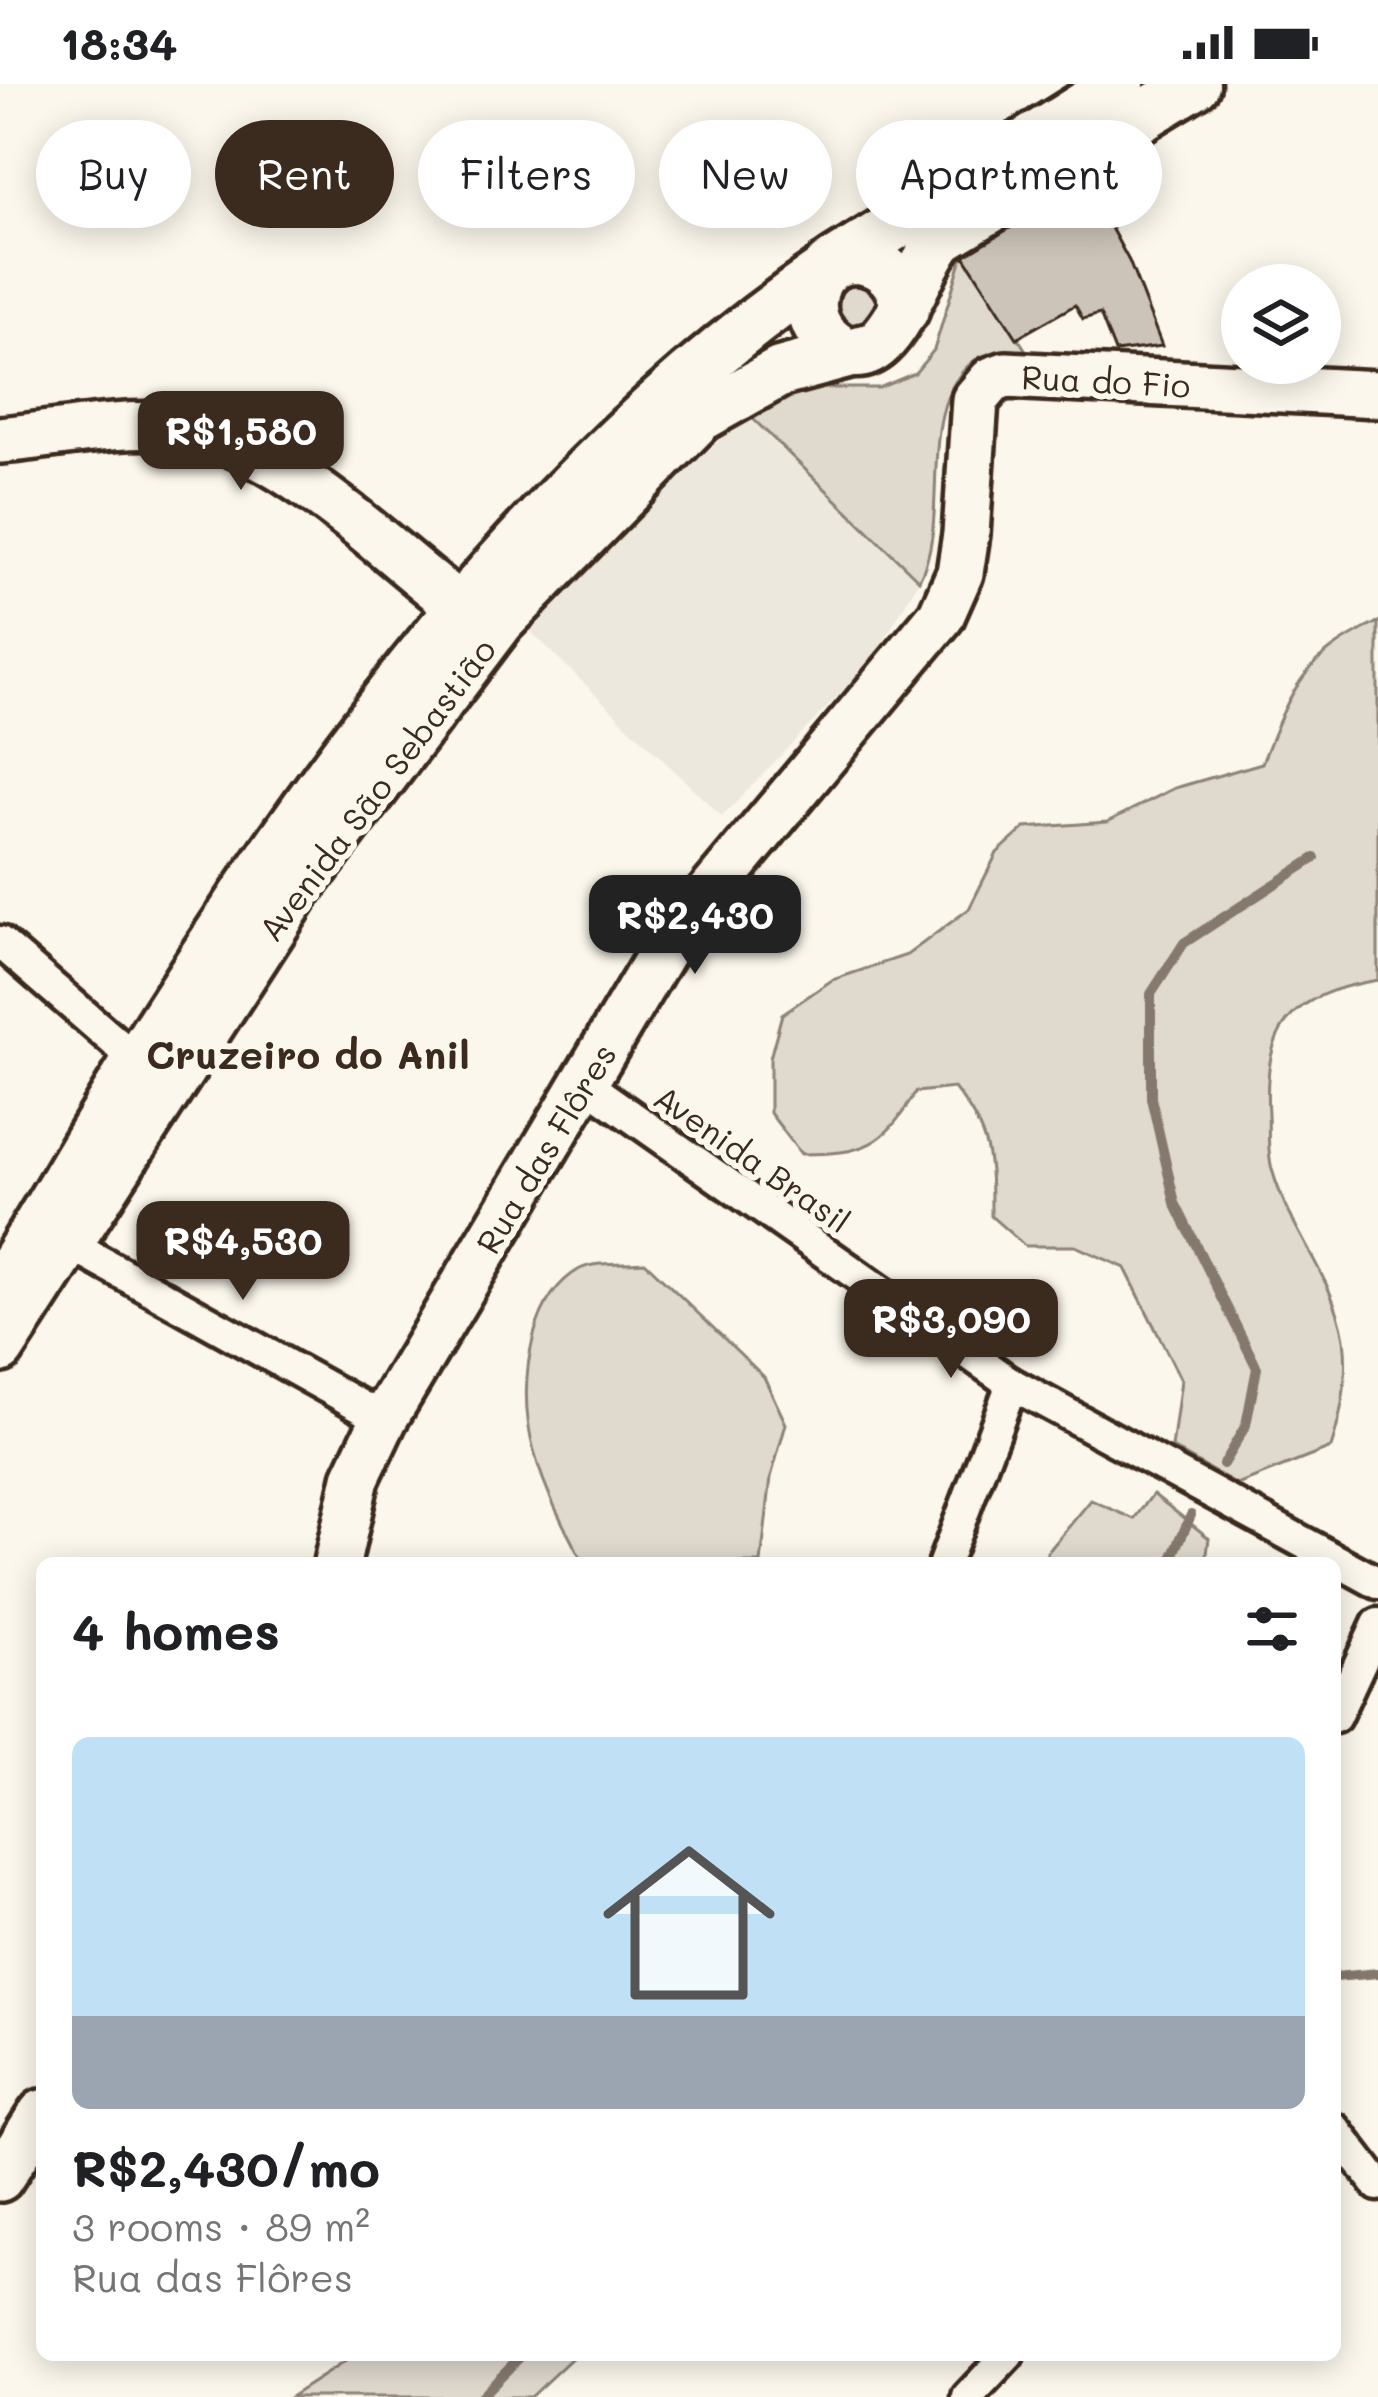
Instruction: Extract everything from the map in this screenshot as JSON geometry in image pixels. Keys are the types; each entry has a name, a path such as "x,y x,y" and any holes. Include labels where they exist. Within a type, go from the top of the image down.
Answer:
{"main road":[{"name":"Avenida São Sebastião","path":"0,1286 137,1061 345,758 460,608 636,421 714,350 830,267 1120,84"},
{"path":"904,310 899,282 878,262 848,258 830,267 812,296 816,325 836,345 865,349 891,336 904,310 917,273 943,237 1196,84"},
{"name":"Avenida São Sebastião","path":"0,1348 298,888 500,622 700,417 780,372 865,349"}],"street":[{"name":"Rua do Fio","path":"981,389 1006,375 1378,394"},
{"name":"Rua das Flôres","path":"338,1557 356,1478 384,1419 665,946 941,616 960,573 971,415 981,389"},
{"path":"0,440 148,426 219,437 302,485 460,608"},
{"path":"0,942 137,1061"},
{"name":"Avenida Brasil","path":"584,1083 1012,1384 1330,1557"},
{"path":"69,1244 384,1419"},
{"path":"946,1557 1012,1384"},
{"name":"Avenida Brasil","path":"1341,1563 1378,1583"},
{"path":"1341,1704 1378,1624"},
{"path":"0,2178 36,2123"},
{"path":"1341,2137 1378,2185"},
{"path":"968,2397 1002,2361"}],"shaded area":[{"path":"963,254 1027,352 975,360 956,381 944,406 929,554 919,580 747,413 802,388 879,388 915,373 934,350"},
{"path":"852,282 885,292 865,336 836,318 838,293"},
{"path":"747,413 919,580 874,658 722,817 527,628"},
{"path":"1378,622 1378,980 1323,995 1288,1020 1277,1037 1268,1084 1270,1163 1339,1316 1346,1367 1344,1394 1331,1448 1237,1485 1172,1448 1181,1380 1125,1268 1075,1246 1025,1246 991,1216 982,1134 954,1088 916,1092 893,1125 870,1144 841,1152 801,1154 770,1113 770,1058 782,1014 832,980 907,955 969,909 997,853 1025,828 1107,822 1175,788 1262,763 1302,678 1332,649"},
{"path":"645,1262 764,1377 786,1424 771,1477 762,1557 580,1557 534,1453 526,1397 528,1367 534,1335 556,1289 580,1269"},
{"path":"1153,1494 1209,1538 1207,1557 1048,1557 1091,1500 1134,1519"},
{"path":"346,2361 569,2361 530,2397 290,2397"}],"building":[{"path":"1006,228 1111,228 1162,346 1115,352 1100,314 1083,319 1075,305 1017,338 963,254"}],"waterway":[{"path":"1223,1464 1246,1425 1257,1368 1175,1203 1151,1098 1151,994 1184,943 1315,858"},
{"path":"1173,1557 1191,1515"},
{"path":"1341,1976 1378,1973"},
{"path":"480,2397 516,2361"}],"district":[{"name":"Cruzeiro do Anil","path":"308,1053"}]}
